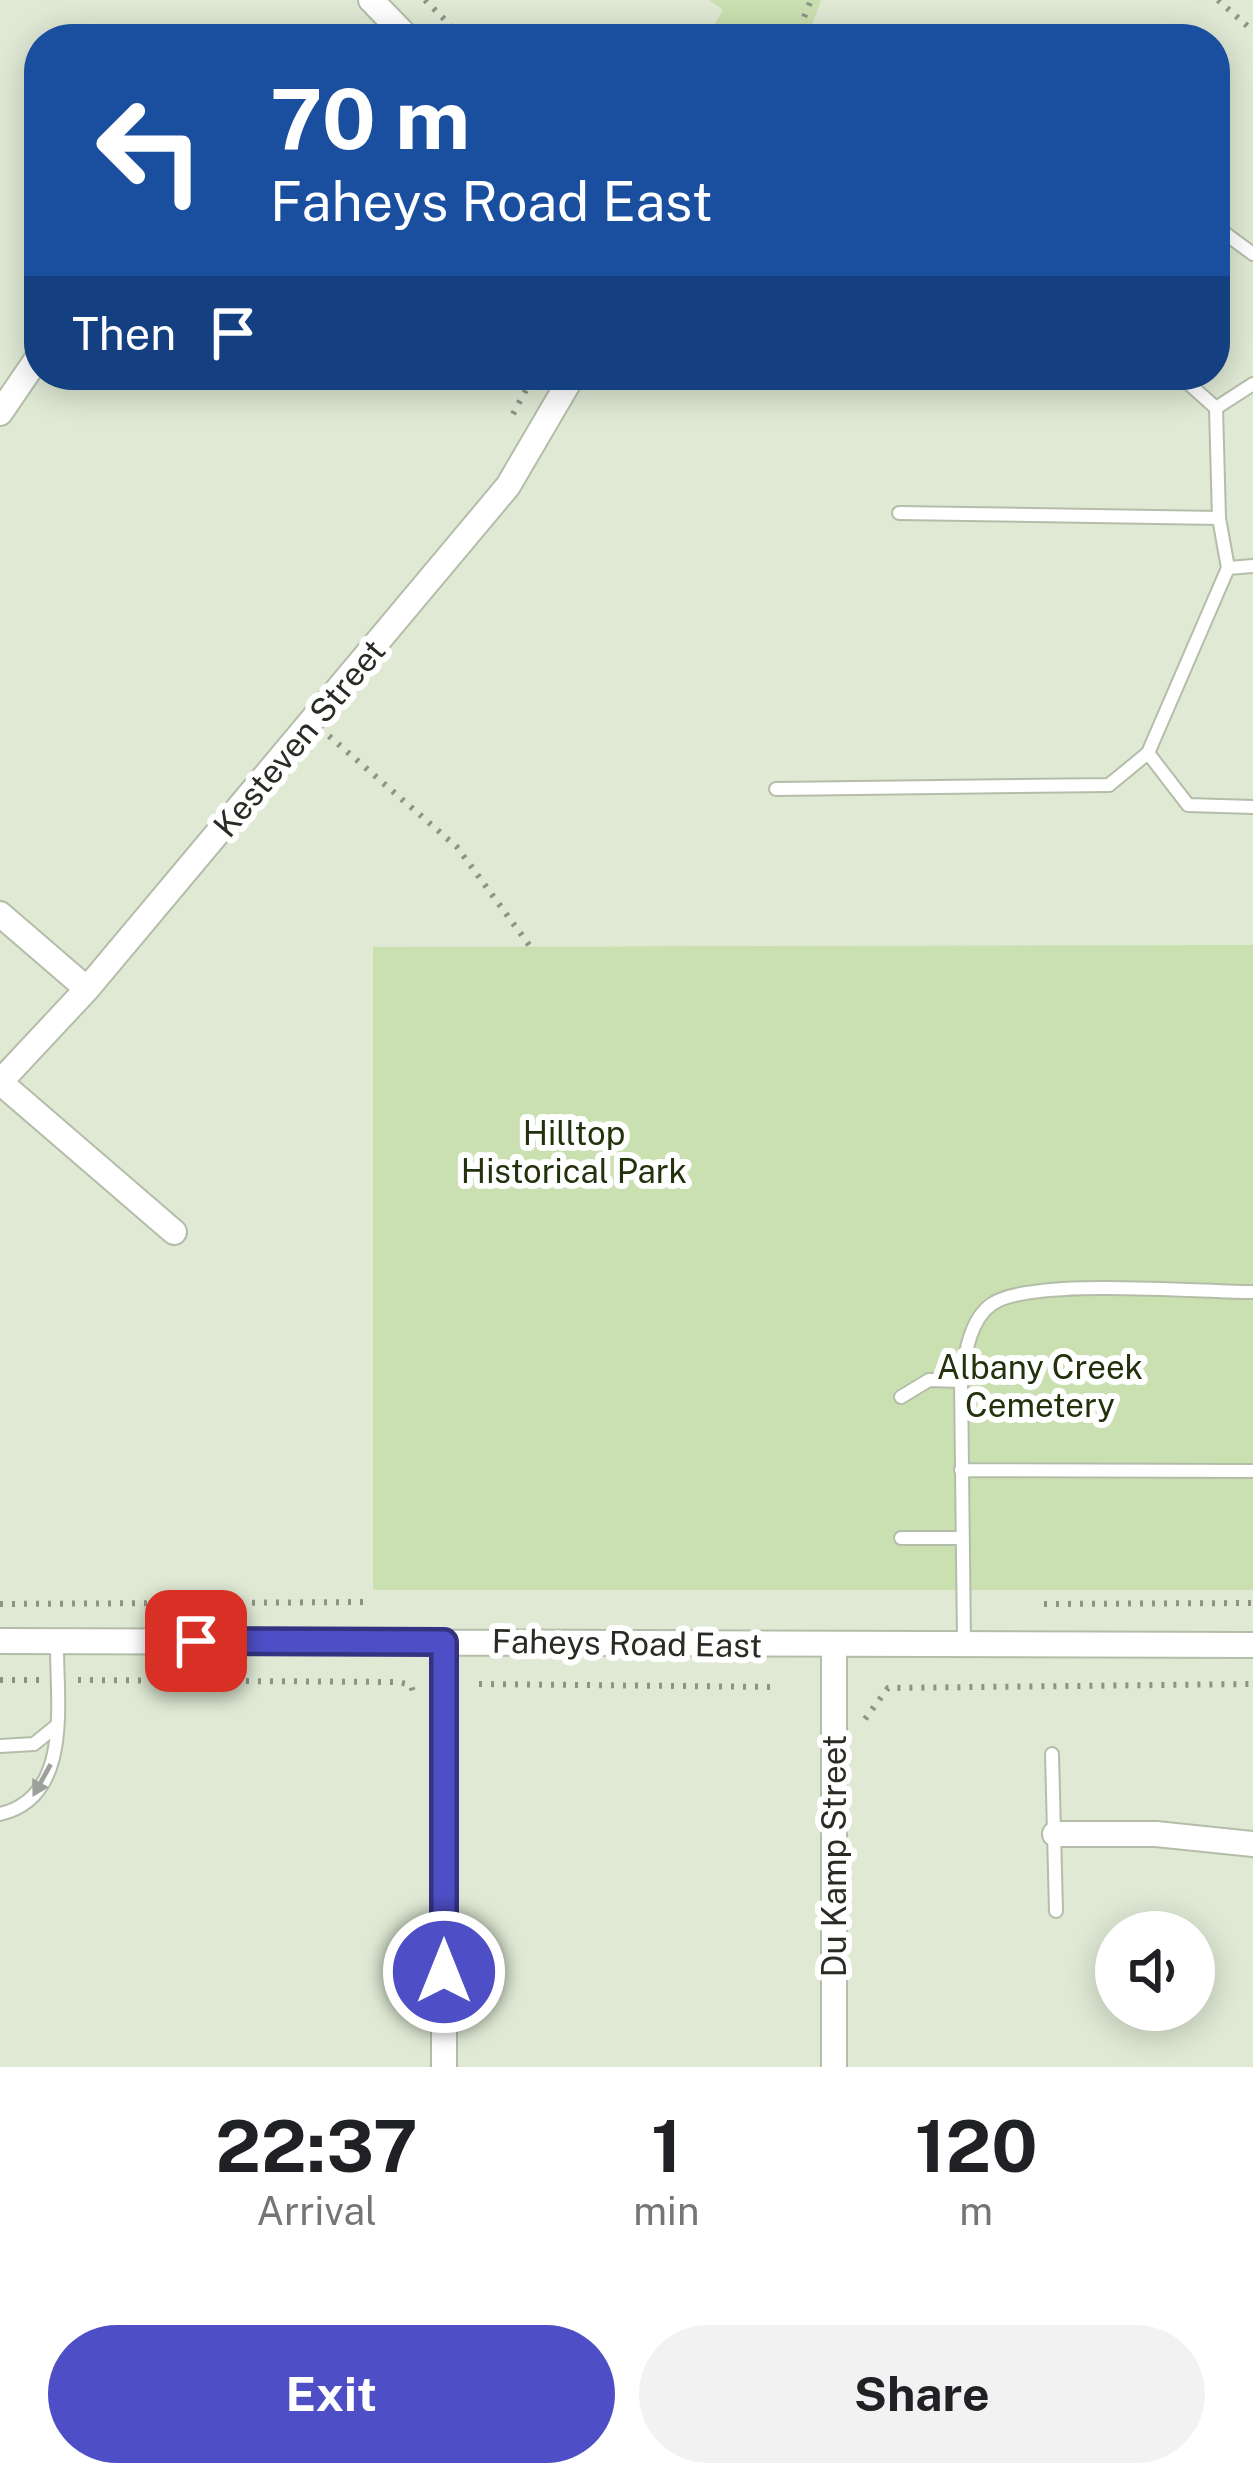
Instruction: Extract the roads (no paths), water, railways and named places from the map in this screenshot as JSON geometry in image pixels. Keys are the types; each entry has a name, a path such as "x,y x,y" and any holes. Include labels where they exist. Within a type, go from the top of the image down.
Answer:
{"street":[{"path":"371,0 394,24"},
{"path":"0,413 24,378"},
{"name":"Kesteven Street","path":"0,1082 87,988 508,486 564,390"},
{"path":"0,914 87,988"},
{"path":"0,1082 174,1232"},
{"name":"Faheys Road East","path":"0,1641 1253,1645"},
{"path":"443,2067 444,1642"},
{"name":"Du Kamp Street","path":"834,1645 834,2067"},
{"path":"1055,1834 1156,1834 1253,1844"}],"lane":[{"path":"1216,408 1253,384"},
{"path":"776,789 1108,785 1148,753 1228,568 1220,518 1216,408 1195,390"},
{"path":"899,513 1220,518"},
{"path":"1228,568 1253,566"},
{"path":"1148,753 1188,805 1253,807"},
{"path":"964,1643 961,1381 968,1339 989,1306 1026,1290 1253,1292"},
{"path":"901,1396 929,1381 961,1381"},
{"path":"961,1470 1253,1471"},
{"path":"901,1538 960,1538"},
{"path":"0,1814 24,1804 46,1783 56,1726 57,1642"},
{"path":"0,1746 34,1744 56,1726"},
{"path":"1052,1754 1056,1911"}],"park label":[{"name":"Hilltop Historical Park","path":"574,1152"},
{"name":"Albany Creek Cemetery","path":"1040,1386"}]}
